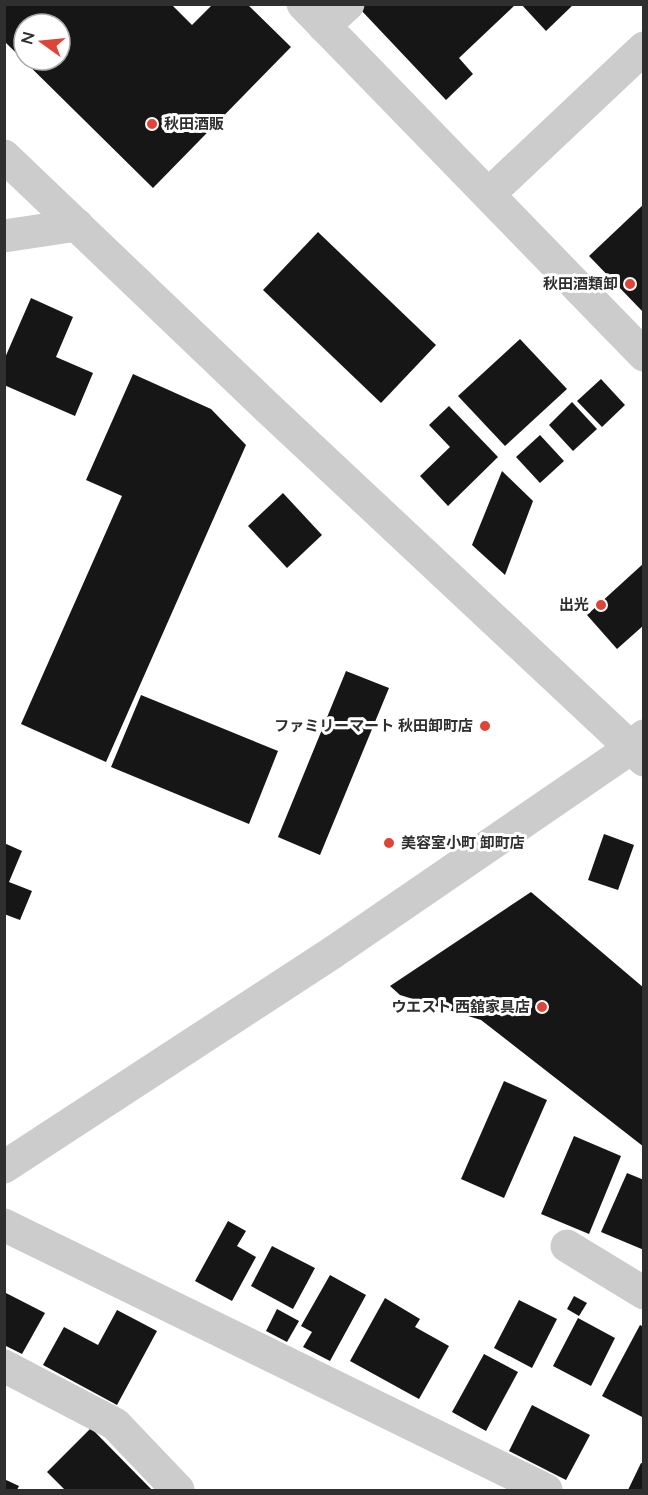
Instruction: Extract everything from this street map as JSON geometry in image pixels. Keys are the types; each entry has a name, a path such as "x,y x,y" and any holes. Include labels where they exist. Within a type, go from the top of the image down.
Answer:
{"street":[{"path":"325,12 489,194 644,354"},
{"path":"489,194 644,48"},
{"path":"4,156 269,409 639,748 332,953 4,1167"},
{"path":"4,236 76,225"},
{"path":"4,1225 546,1491"},
{"path":"567,1246 644,1293"},
{"path":"4,1366 115,1424 178,1491"}],"building":[{"name":"秋田酒販","path":"5,4 171,4 192,25 213,4 247,4 291,47 153,188 35,72 72,72 72,12 12,12 12,49 5,42"},
{"path":"521,4 574,4 546,31"},
{"path":"364,5 515,5 459,58 473,74 446,100 360,9"},
{"name":"秋田酒類卸","path":"644,204 644,313 589,256"},
{"path":"318,232 436,345 381,403 263,290"},
{"path":"31,298 73,317 56,357 93,373 75,416 4,385 4,360"},
{"path":"520,339 567,389 505,446 458,396"},
{"path":"133,374 211,409 246,445 106,762 21,724 122,496 86,480"},
{"path":"601,379 625,405 602,427 577,401"},
{"path":"572,402 597,429 573,451 549,425"},
{"path":"449,406 498,457 448,506 420,476 450,447 429,425"},
{"path":"540,435 564,461 540,483 516,457"},
{"path":"502,471 533,501 505,575 472,545"},
{"path":"283,493 322,535 287,568 248,526"},
{"path":"644,563 644,625 617,649 587,615"},
{"path":"346,671 389,688 320,855 278,837"},
{"path":"141,695 278,751 249,824 111,767"},
{"path":"604,834 634,845 618,890 588,880"},
{"path":"4,843 22,851 9,882 32,891 20,920 4,914"},
{"name":"ウエスト 西舘家具店","path":"531,892 644,988 644,1147 481,1020 400,995 390,986"},
{"path":"504,1081 547,1100 504,1198 461,1179"},
{"path":"574,1136 621,1156 589,1234 541,1214"},
{"path":"627,1173 644,1180 644,1250 601,1232"},
{"path":"228,1221 246,1231 237,1246 256,1257 232,1301 195,1281"},
{"path":"272,1246 315,1268 293,1309 251,1286"},
{"path":"330,1275 366,1295 330,1361 303,1347 312,1332 301,1326"},
{"path":"4,1292 45,1313 22,1354 4,1345"},
{"path":"574,1296 587,1303 579,1316 567,1309"},
{"path":"385,1298 420,1319 415,1327 449,1346 419,1399 350,1361"},
{"path":"519,1300 557,1319 532,1368 494,1348"},
{"path":"277,1309 299,1321 287,1342 266,1331"},
{"path":"117,1310 157,1331 117,1405 43,1365 64,1327 98,1345"},
{"path":"578,1318 615,1338 591,1386 553,1366"},
{"path":"640,1325 644,1327 644,1418 602,1396"},
{"path":"484,1354 518,1372 486,1431 452,1412"},
{"path":"532,1405 590,1435 566,1480 509,1451"},
{"path":"91,1428 152,1490 65,1490 47,1472"},
{"path":"641,1463 644,1464 644,1490 628,1490"},
{"path":"4,1479 19,1486 17,1490 4,1490"}],"place":[{"name":"秋田酒販","path":"152,124"},
{"name":"秋田酒類卸","path":"630,284"},
{"name":"出光","path":"601,605"},
{"name":"ファミリーマート 秋田卸町店","path":"485,726"},
{"name":"美容室小町 卸町店","path":"389,843"},
{"name":"ウエスト 西舘家具店","path":"542,1007"}]}
